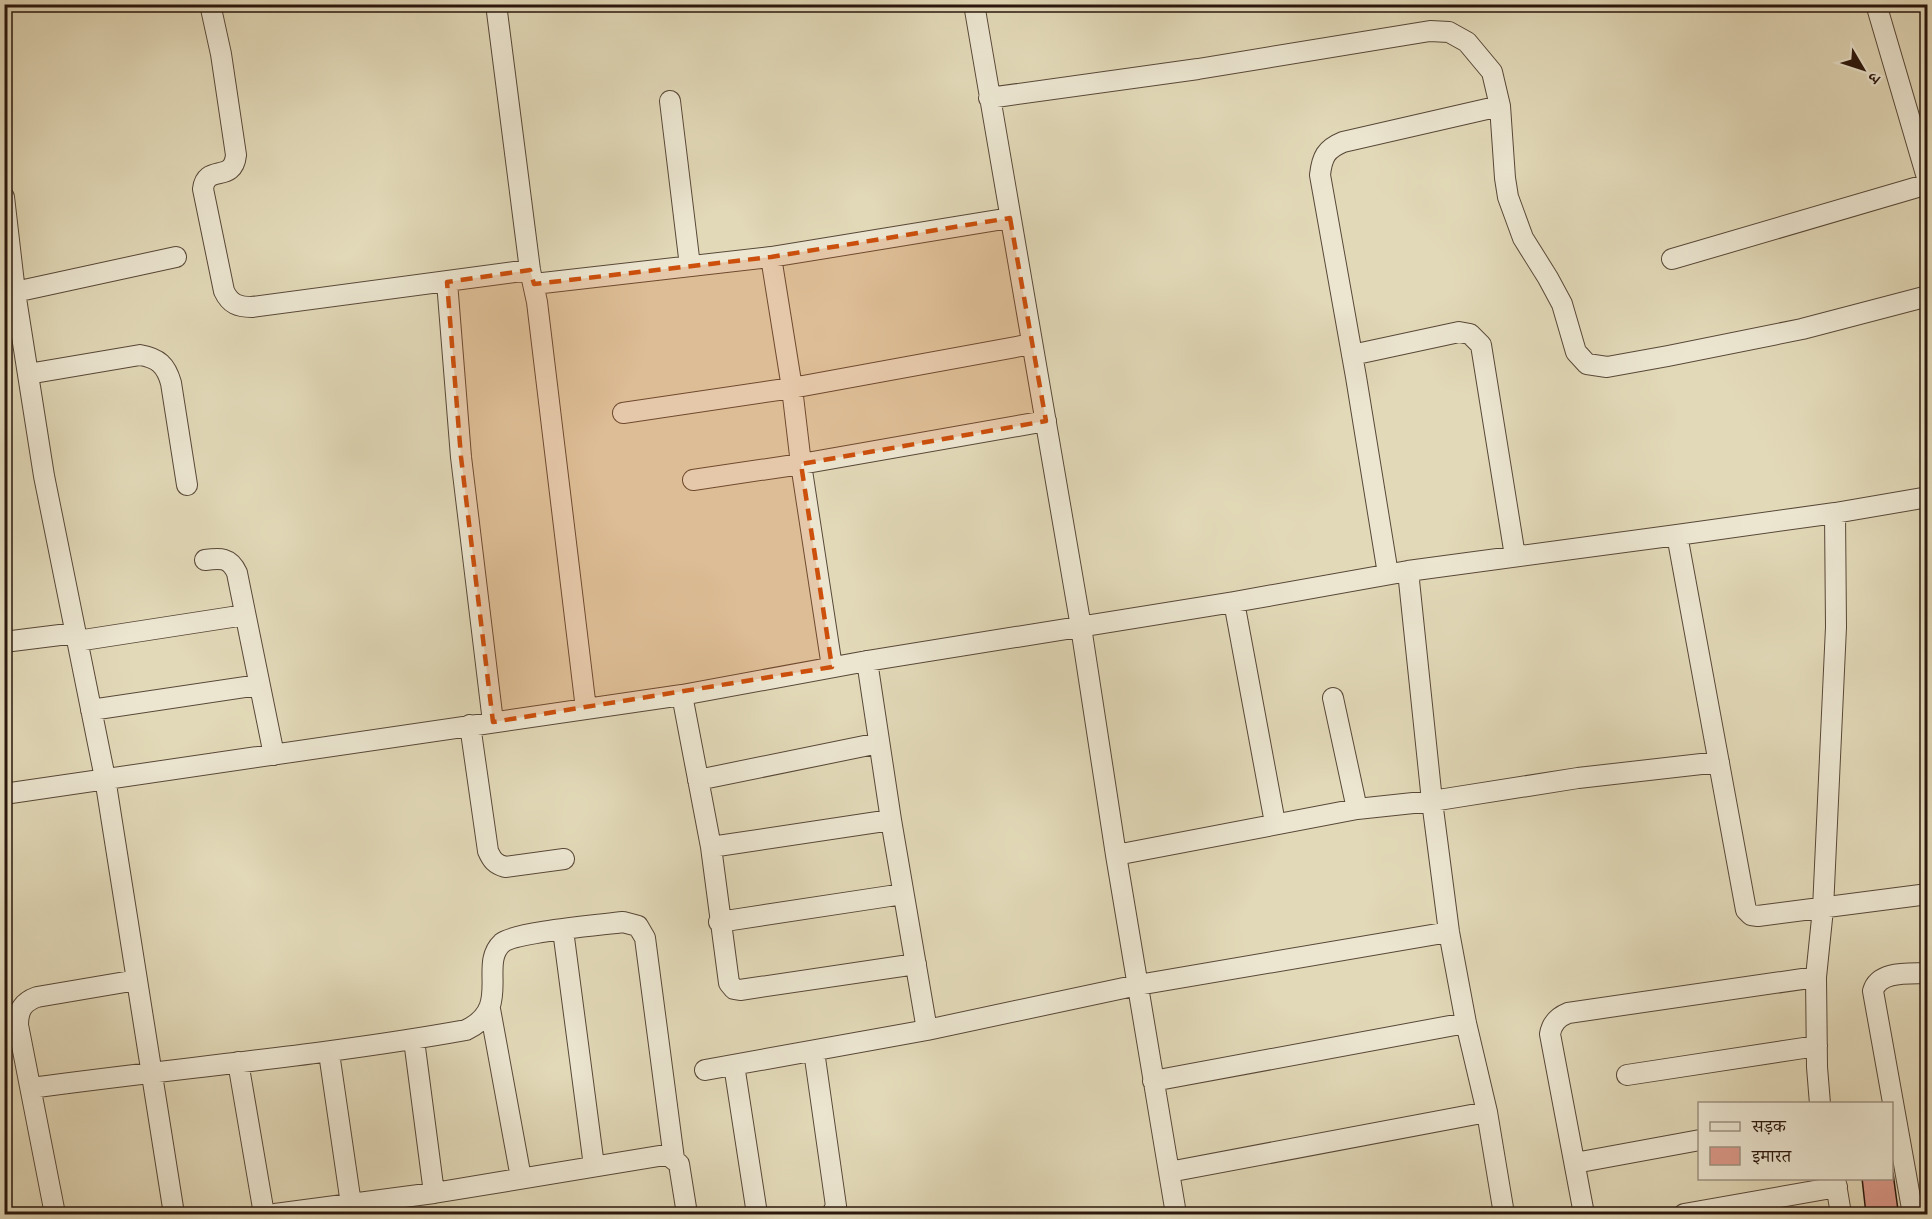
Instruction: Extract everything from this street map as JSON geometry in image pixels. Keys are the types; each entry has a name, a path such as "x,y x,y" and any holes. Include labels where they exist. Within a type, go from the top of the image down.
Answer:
{"street":[{"path":"210,4 221,54 236,155 234,166 228,172 206,178 203,189 224,291 228,300 243,307 447,282 690,266 771,257 1010,218"},
{"path":"496,4 586,709"},
{"path":"974,4 1081,627 1116,855 1176,1215"},
{"path":"1672,259 1928,182 1876,4"},
{"path":"989,98 1198,69 1430,31 1449,32 1467,42 1492,72 1500,106 1504,178 1508,197 1523,237 1562,304 1576,352 1587,364 1607,367 1668,356 1802,329 1928,296"},
{"path":"669,101 690,266"},
{"path":"1388,574 1320,175 1322,159 1327,151 1343,142 1500,106"},
{"path":"4,197 15,292 44,476 105,778 174,1215"},
{"path":"15,292 176,257"},
{"path":"771,257 832,668"},
{"path":"447,282 461,457 493,722"},
{"path":"1352,355 1459,332 1476,338 1481,345 1515,556"},
{"path":"623,413 792,388 1032,344"},
{"path":"28,374 140,355 152,357 160,362 168,372 171,383 188,485"},
{"path":"693,480 1046,422"},
{"path":"4,794 682,695 867,661 1234,602 1388,574 1677,536 1928,497"},
{"path":"1820,1102 1816,977 1823,909 1836,627 1835,513"},
{"path":"1677,536 1746,910 1750,915 1758,916 1928,894"},
{"path":"205,560 223,558 234,566 237,573 273,754"},
{"path":"1408,571 1432,801 1449,932 1466,1023 1487,1112 1504,1215"},
{"path":"1234,602 1275,824"},
{"path":"4,642 76,637 245,615"},
{"path":"867,661 903,894 927,1030"},
{"path":"91,710 259,685"},
{"path":"682,695 711,847 727,978 734,989 740,990 916,964"},
{"path":"1333,698 1357,809"},
{"path":"470,725 488,852 491,858 496,864 505,867 564,859"},
{"path":"698,780 879,742"},
{"path":"1116,855 1357,809 1432,801 1578,778 1719,762"},
{"path":"711,847 891,820"},
{"path":"719,922 903,894"},
{"path":"521,1178 490,1009 495,958 501,944 518,936 623,922 638,926 645,938 674,1159"},
{"path":"563,930 594,1166"},
{"path":"705,1070 927,1030 1138,985 1449,932"},
{"path":"1893,1102 1873,991 1880,979 1888,976 1928,973"},
{"path":"1584,1215 1550,1034 1551,1027 1557,1019 1568,1013 1816,977"},
{"path":"55,1215 18,1024 21,1007 28,1000 137,980"},
{"path":"31,1088 329,1053 414,1040 466,1030 477,1025 490,1009"},
{"path":"1153,1081 1466,1023"},
{"path":"414,1040 434,1193"},
{"path":"1627,1076 1817,1046"},
{"path":"814,1051 836,1206 832,1215"},
{"path":"329,1053 351,1204"},
{"path":"238,1062 264,1215"},
{"path":"734,1065 757,1215"},
{"path":"1893,1103 1913,1215"},
{"path":"1169,1172 1487,1112"},
{"path":"1575,1163 1698,1140"},
{"path":"275,1215 434,1193 659,1155 674,1159 679,1164 687,1215"},
{"path":"1684,1215 1836,1183 1841,1215"}],"highlighted area":[{"path":"1010,218 1046,421 801,464 832,667 493,722 461,457 447,282 530,270 534,284 771,257"}],"building":[{"path":"1893,1173 1898,1210 1866,1214 1862,1180 1893,1180"}]}
